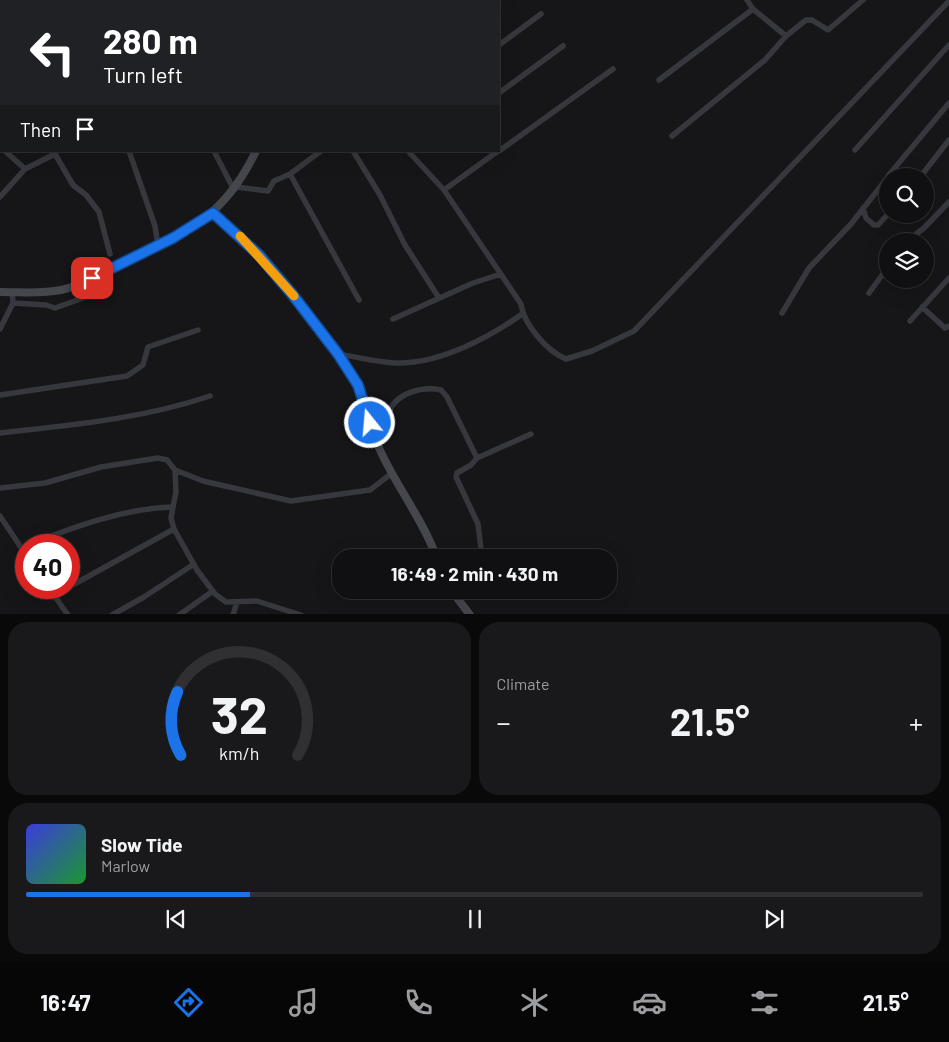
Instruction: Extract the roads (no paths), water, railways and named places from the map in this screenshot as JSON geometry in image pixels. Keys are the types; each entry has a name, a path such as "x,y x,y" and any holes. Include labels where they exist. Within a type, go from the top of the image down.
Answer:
{"street":[{"path":"747,0 753,8 786,36"},
{"path":"672,136 764,60 786,36 806,20 812,20 828,30 863,0"},
{"path":"411,152 444,190 521,304 522,314 534,332 566,359 592,351 634,331 949,2"},
{"path":"659,80 753,8"},
{"path":"501,43 541,14"},
{"path":"855,150 949,45"},
{"path":"500,92 563,46"},
{"path":"500,150 613,69"},
{"path":"895,168 949,103"},
{"path":"927,168 949,140"},
{"path":"6,152 25,169"},
{"path":"129,152 155,226 158,246"},
{"path":"215,152 235,189"},
{"path":"0,292 41,292 68,288 158,246 213,213 235,189 255,152"},
{"path":"235,189 268,191 274,181 290,174 320,152"},
{"path":"354,152 380,195 405,245 439,298"},
{"path":"444,190 497,152"},
{"path":"0,197 25,169 55,154 73,185 86,195 99,212 110,254"},
{"path":"290,174 359,300"},
{"path":"782,313 809,268 851,224 879,188"},
{"path":"917,233 949,202"},
{"path":"863,208 866,218 874,225 880,223"},
{"path":"213,213 246,242 270,268 338,354 358,385 370,423 392,473 419,518 433,549"},
{"path":"393,319 439,298 501,274"},
{"path":"910,321 949,278"},
{"path":"868,294 879,279"},
{"path":"13,303 46,305 55,308 108,289"},
{"path":"0,329 13,303 12,292"},
{"path":"922,307 945,328 949,326"},
{"path":"338,354 394,362 434,358 461,348 522,314"},
{"path":"0,395 127,376 143,365 148,347 198,330"},
{"path":"370,423 389,412 392,405 417,389 441,390 447,397 477,458"},
{"path":"0,433 141,416 178,407 210,396"},
{"path":"481,549 476,518 456,477 457,473 471,465 477,458 531,434"},
{"path":"0,488 46,483 101,467 152,458 167,460 175,470 220,486 291,501 370,490 392,473"},
{"path":"175,470 176,492 171,518 174,529 194,564 213,591 226,602 260,601 299,614"},
{"path":"61,534 107,518 173,507"},
{"path":"0,516 16,534"},
{"path":"80,580 174,529"},
{"path":"112,614 144,597 194,564"},
{"path":"179,614 213,591"},
{"path":"57,599 68,614"},
{"path":"458,599 470,614"},
{"path":"233,614 237,602"}]}
